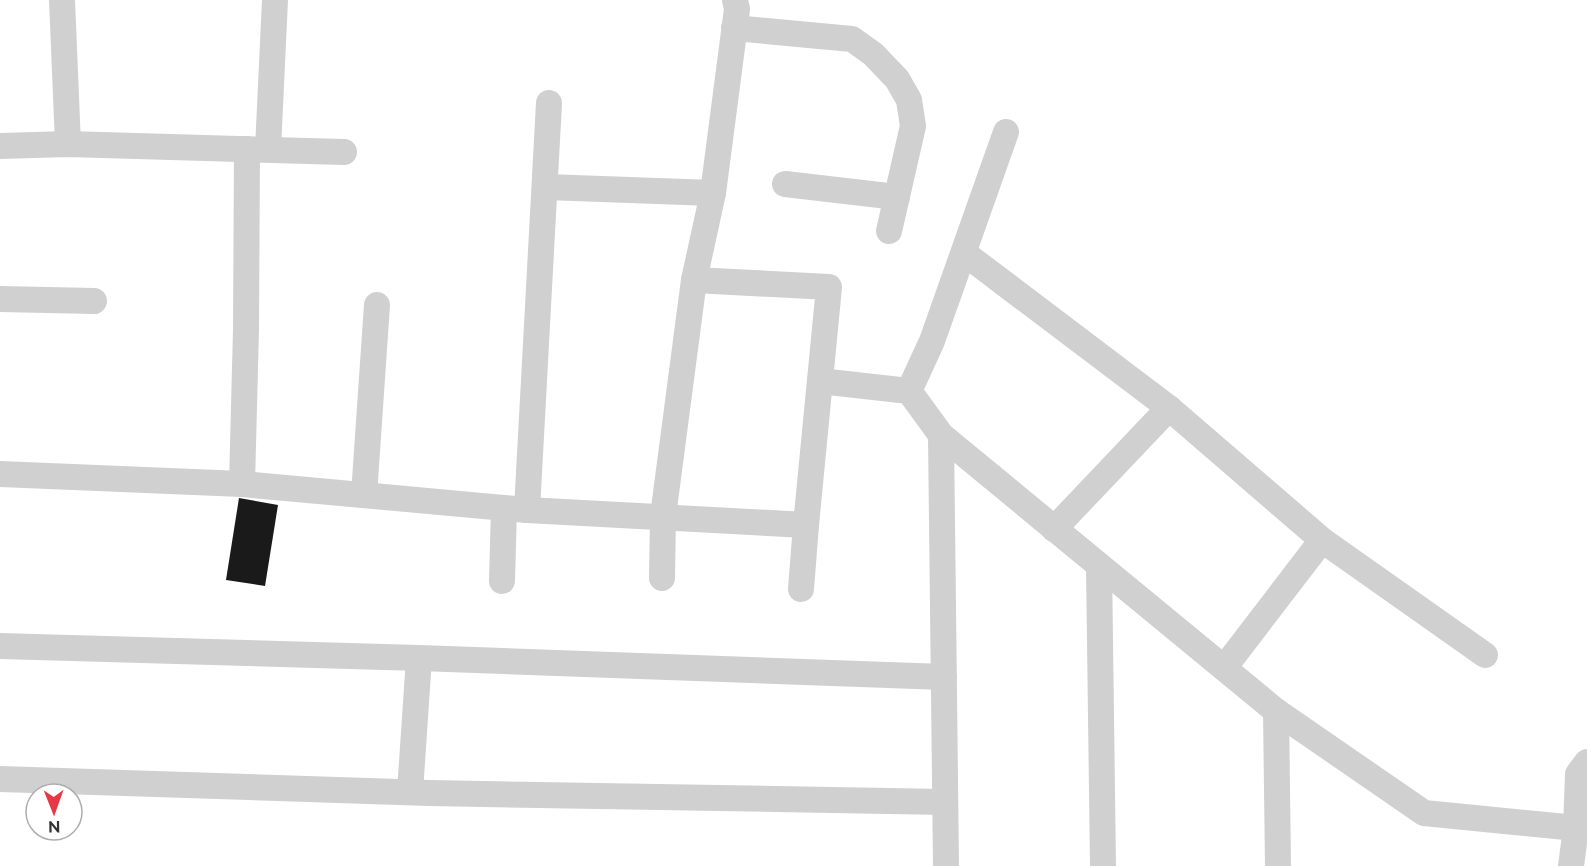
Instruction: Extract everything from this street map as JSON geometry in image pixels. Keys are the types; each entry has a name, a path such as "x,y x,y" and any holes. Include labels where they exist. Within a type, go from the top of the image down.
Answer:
{"street":[{"path":"63,0 68,144"},
{"path":"242,484 246,329 257,149 275,0"},
{"path":"662,578 663,516 694,280 713,193 737,9 735,0"},
{"path":"734,28 852,39 873,54 897,79 909,100 913,126 889,231"},
{"path":"502,581 515,509 546,187 549,103"},
{"path":"909,391 932,341 1006,132"},
{"path":"0,146 68,144 344,152"},
{"path":"785,184 897,197"},
{"path":"546,187 713,193"},
{"path":"964,253 1169,408 1322,540 1485,655"},
{"path":"694,280 829,287 801,589"},
{"path":"0,299 94,301"},
{"path":"364,495 376,305"},
{"path":"820,381 909,391 941,435 1099,566 1276,711 1424,813 1576,828"},
{"path":"1054,529 1169,408"},
{"path":"941,435 946,866"},
{"path":"0,474 242,484 515,509 806,525"},
{"path":"1224,668 1322,540"},
{"path":"1099,566 1104,866"},
{"path":"0,646 944,677"},
{"path":"410,792 419,658"},
{"path":"1276,711 1278,866"},
{"path":"1571,866 1576,828 1578,774 1587,762"},
{"path":"0,779 410,792 945,802"}],"building":[{"path":"239,498 278,505 265,586 226,580"}]}
